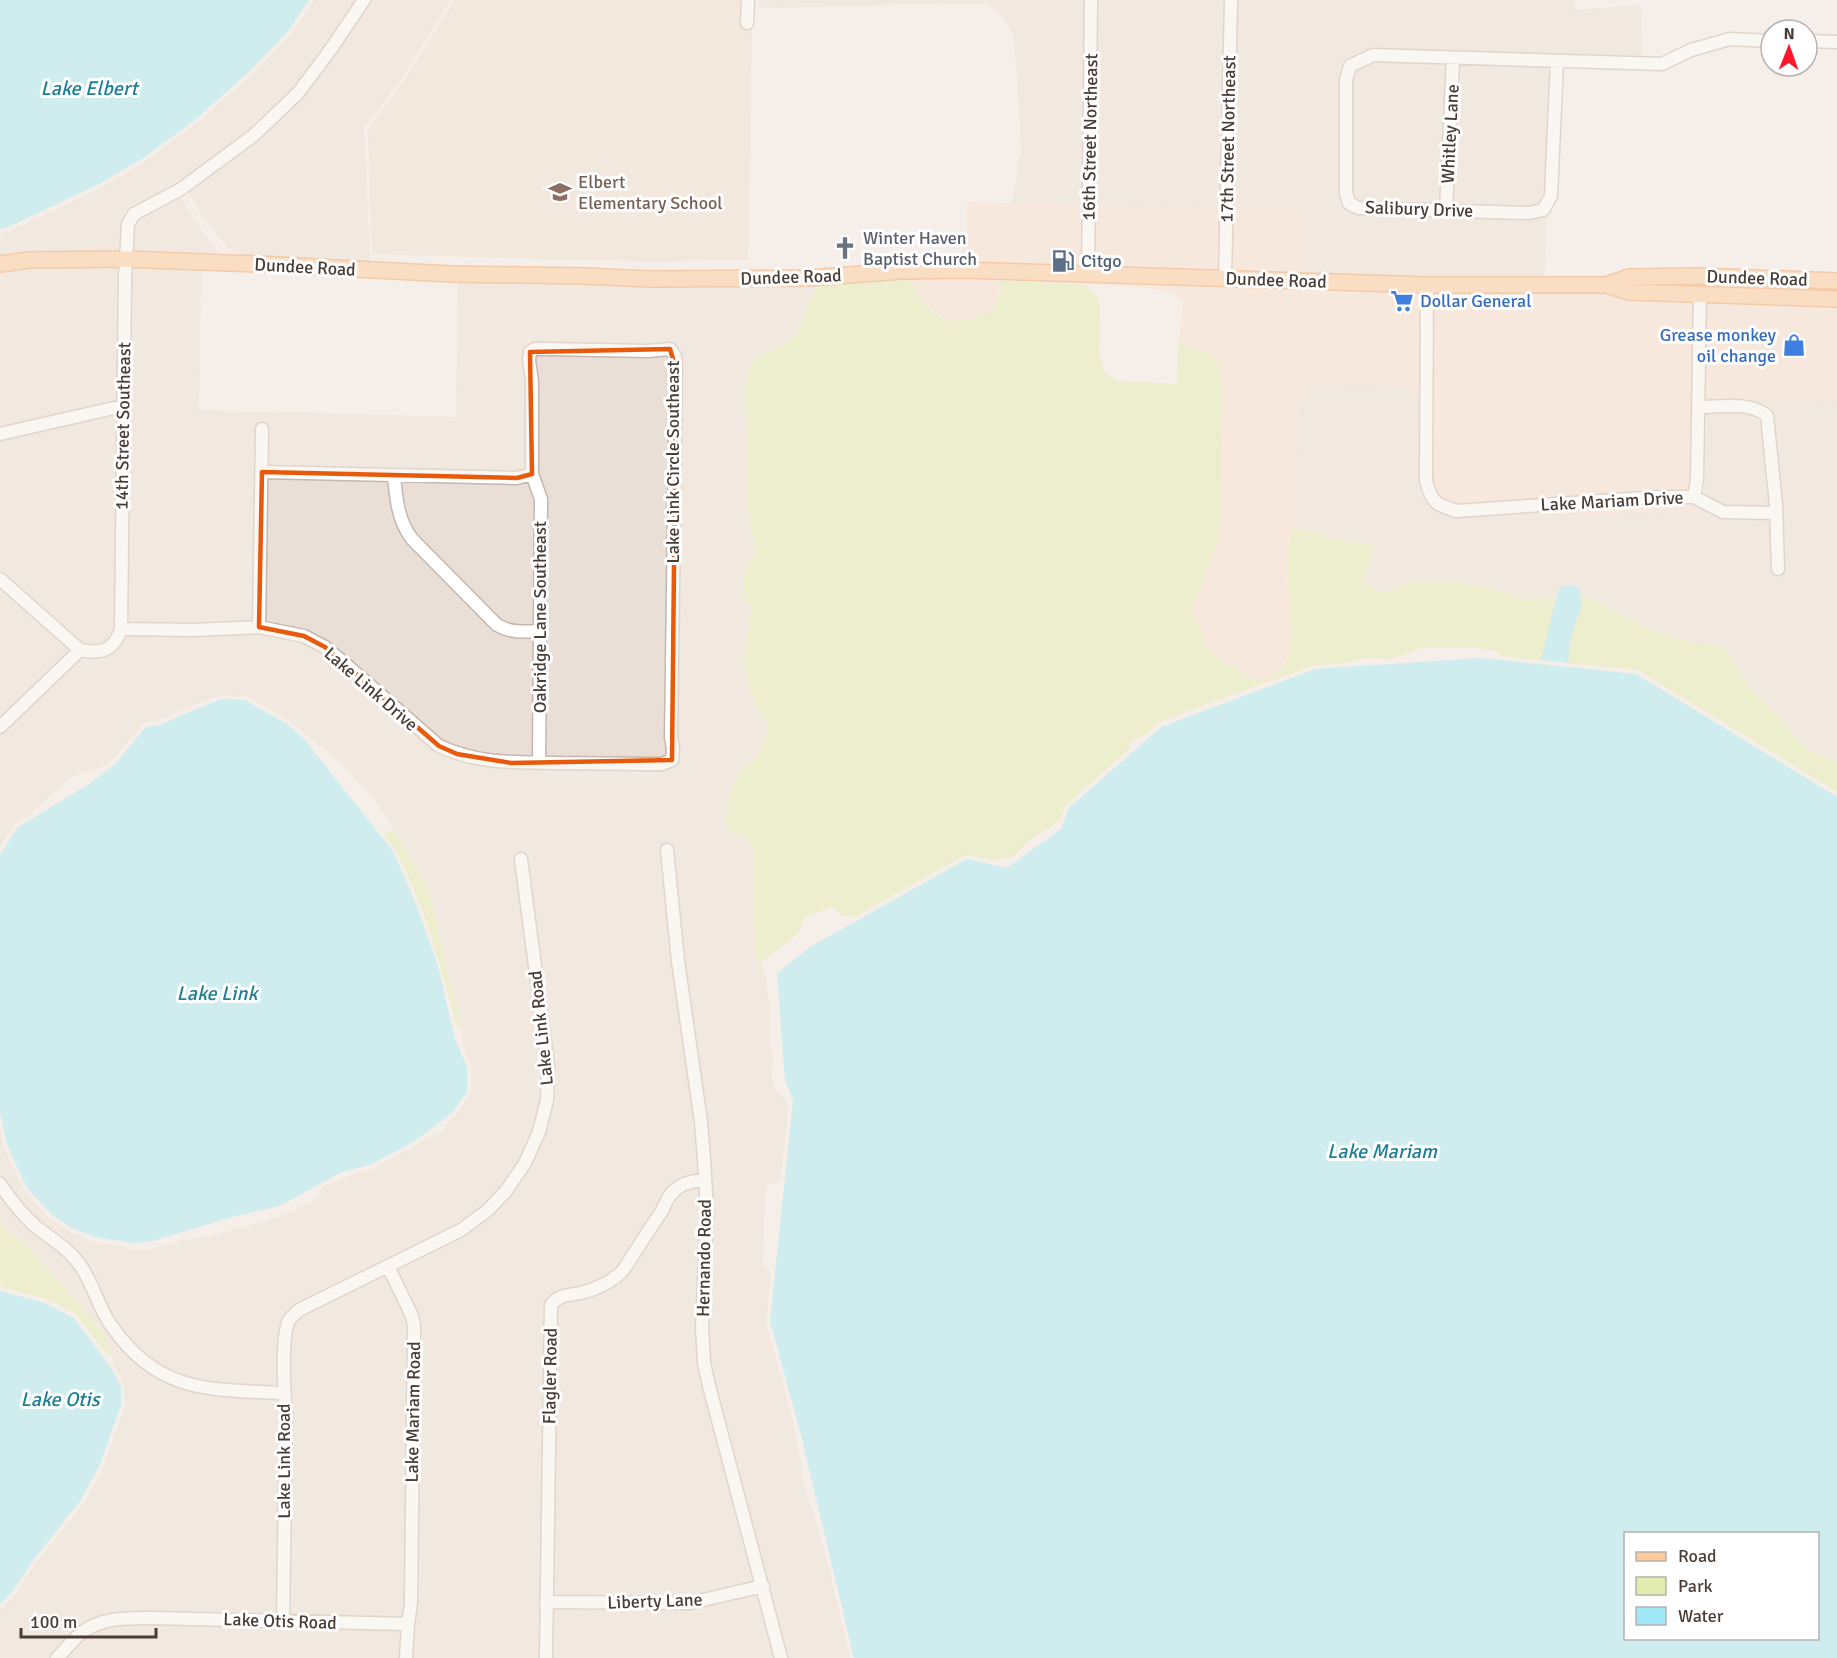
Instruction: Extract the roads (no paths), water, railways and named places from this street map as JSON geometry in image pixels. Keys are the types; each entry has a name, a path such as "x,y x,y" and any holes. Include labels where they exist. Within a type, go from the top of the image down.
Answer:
{"main road":[{"name":"Dundee Road","path":"0,264 29,260 125,259 451,274 651,279 810,278 902,271 965,270 1427,285 1605,285 1629,292 1837,299"},
{"name":"Dundee Road","path":"1605,285 1629,277 1700,276 1837,281"}],"street":[{"name":"14th Street Southeast","path":"121,629 125,259 128,224 134,214 182,189 254,135 298,93 364,0"},
{"path":"747,23 748,0"},
{"name":"16th Street Northeast","path":"1088,275 1092,0"},
{"name":"17th Street Northeast","path":"1225,279 1231,0"},
{"name":"Salibury Drive","path":"1557,61 1551,196 1543,210 1529,213 1358,208 1349,203 1346,193 1346,80 1350,66 1373,55 1662,64 1691,50 1730,39 1759,40"},
{"path":"1819,42 1837,42"},
{"name":"Whitley Lane","path":"1446,210 1453,58"},
{"name":"Lake Mariam Drive","path":"1427,285 1426,481 1430,497 1441,507 1457,512 1624,498 1694,497 1697,480 1700,294"},
{"name":"Lake Link Circle Southeast","path":"532,474 530,352 535,349 648,351 670,349 675,356 676,369 672,760"},
{"path":"0,434 123,406"},
{"path":"1698,407 1748,407 1767,416 1776,513 1778,569"},
{"path":"259,627 262,429"},
{"path":"262,472 517,478 532,474"},
{"name":"Oakridge Lane Southeast","path":"532,474 541,499 539,763"},
{"path":"394,476 399,515 404,529 412,539 497,625 518,632 539,631"},
{"path":"1694,497 1723,512 1776,513"},
{"path":"0,579 80,650 94,652 108,648 117,641 121,629"},
{"name":"Lake Link Drive","path":"121,629 194,630 259,627 304,636 324,647 439,746 477,760 511,763 662,764 672,760"},
{"path":"0,727 80,650"},
{"name":"Hernando Road","path":"667,850 705,1181 707,1210 702,1328 704,1363 781,1658"},
{"name":"Lake Link Road","path":"283,1622 285,1336 289,1320 304,1308 461,1230 488,1210 506,1191 525,1163 539,1132 548,1100 548,1066 521,859"},
{"name":"Flagler Road","path":"546,1658 551,1305 556,1298 592,1289 622,1272 670,1195 693,1180 705,1181"},
{"path":"0,1184 33,1224 79,1263 110,1324 131,1351 152,1369 183,1383 212,1390 284,1393"},
{"name":"Lake Mariam Road","path":"388,1266 412,1316 414,1326 411,1603 406,1658"},
{"name":"Liberty Lane","path":"546,1602 690,1603 763,1586"},
{"name":"Lake Otis Road","path":"57,1658 81,1633 99,1624 119,1619 408,1624"}],"water":[{"name":"Lake Elbert","path":"0,0 309,0 289,30 253,68 195,120 142,159 97,185 0,229"},
{"path":"1574,585 1580,589 1582,604 1571,636 1568,663 1541,660 1558,591 1560,587"},
{"name":"Lake Mariam","path":"1481,658 1636,674 1837,797 1837,1658 854,1658 801,1435 770,1321 793,1101 785,1080 777,973 810,947 967,859 1007,868 1061,829 1069,808 1161,727 1315,669"},
{"name":"Lake Link","path":"221,699 245,700 287,724 304,739 393,851 416,904 438,966 455,1039 467,1067 467,1092 452,1113 412,1143 369,1165 342,1172 279,1206 232,1217 149,1242 133,1243 94,1237 70,1227 52,1215 27,1188 7,1145 0,1112 0,855 17,828 89,784 115,764 146,727 159,725"},
{"name":"Lake Otis","path":"0,1291 45,1303 74,1318 113,1371 121,1387 121,1405 99,1467 80,1501 32,1562 12,1592 0,1604"}],"place":[{"name":"Elbert Elementary School","path":"560,192"},
{"name":"Winter Haven Baptist Church","path":"845,248"},
{"name":"Citgo","path":"1063,261"},
{"name":"Dollar General","path":"1402,301"},
{"name":"Grease monkey oil change","path":"1794,345"}]}
